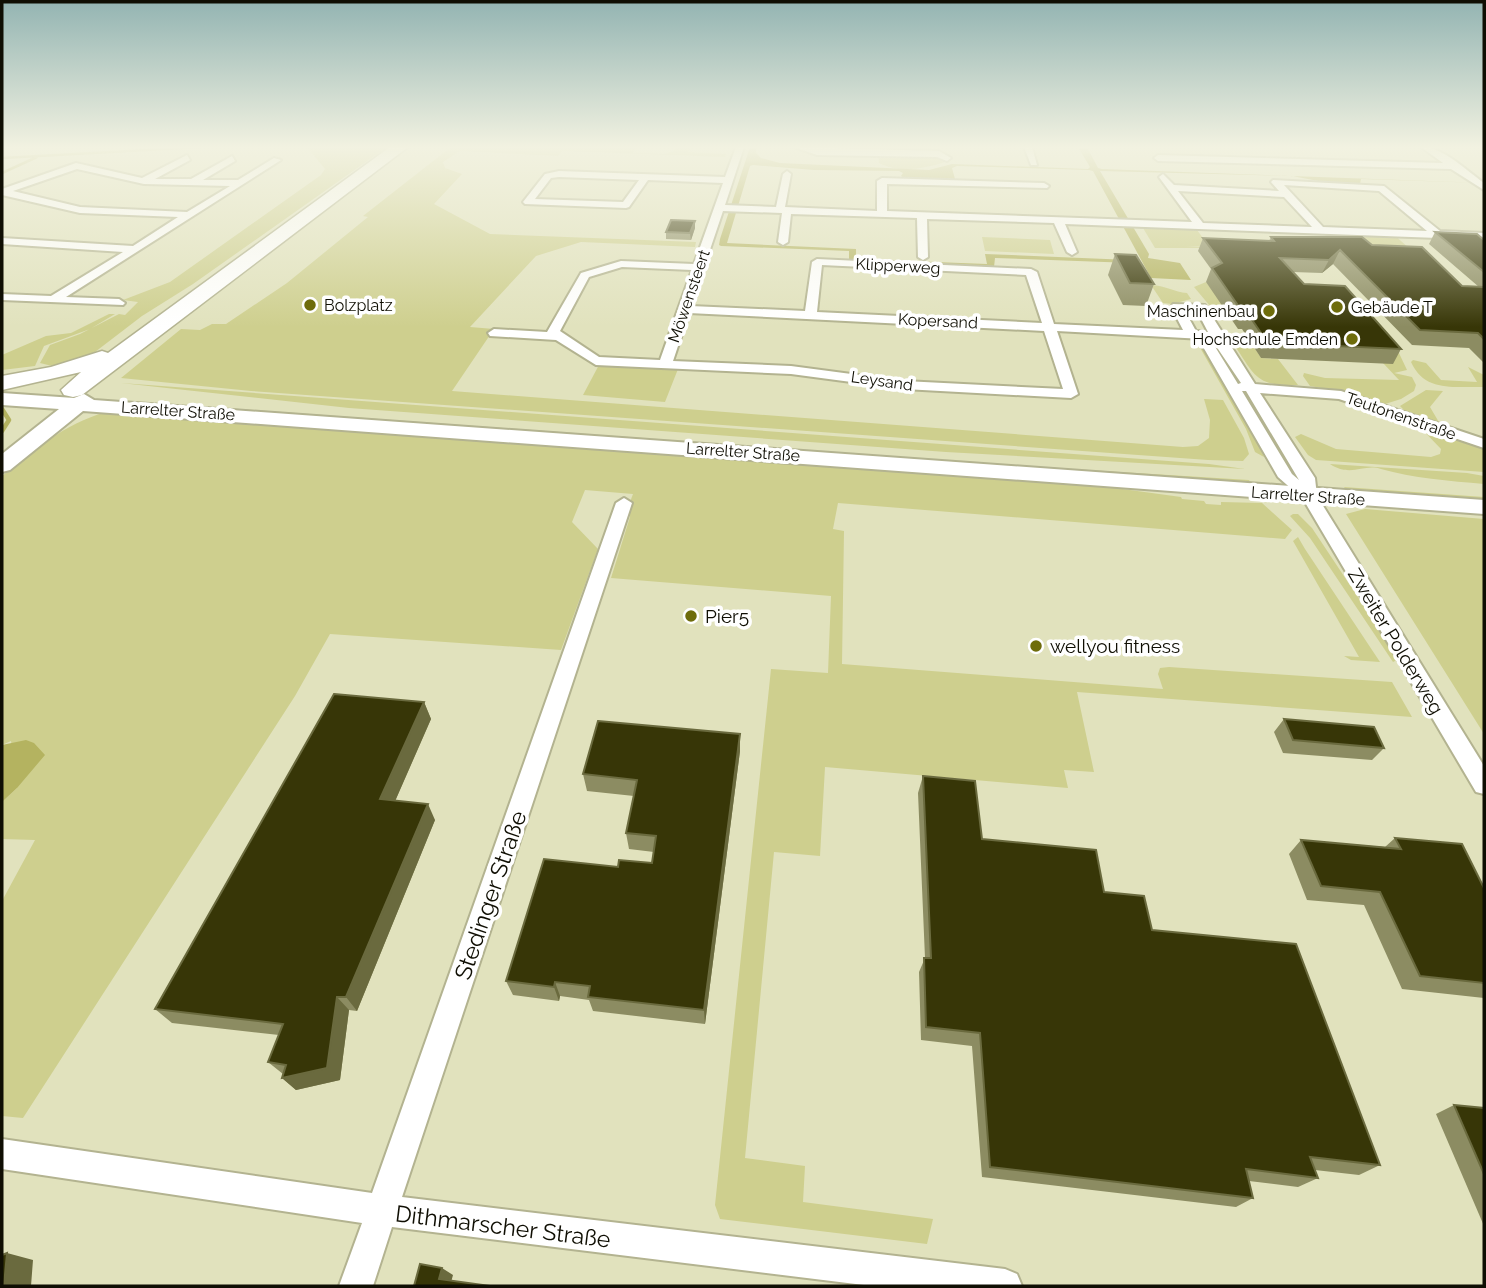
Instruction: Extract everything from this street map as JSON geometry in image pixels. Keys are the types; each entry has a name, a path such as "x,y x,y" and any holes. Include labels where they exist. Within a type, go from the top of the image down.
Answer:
{"highway":[{"path":"76,397 125,349 318,207"},
{"path":"76,397 336,207"},
{"path":"2,384 73,368 125,349"}],"street":[{"path":"67,207 188,215"},
{"path":"53,300 201,207"},
{"path":"881,207 881,214"},
{"path":"1186,207 1200,226"},
{"path":"1299,207 1321,231"},
{"path":"1404,207 1438,235"},
{"path":"729,208 1484,236"},
{"name":"Möwensteert","path":"666,365 700,267 729,208"},
{"path":"1054,209 1072,251"},
{"path":"783,210 783,242"},
{"path":"922,216 923,257"},
{"path":"2,241 134,249"},
{"name":"Klipperweg","path":"811,315 817,262 1047,273"},
{"path":"560,336 553,332 585,275 621,264 700,267"},
{"path":"1031,272 1049,326"},
{"path":"2,298 119,303"},
{"path":"1177,307 1202,308 1250,387 1301,484 1232,386 1205,340 1191,333 1177,307"},
{"name":"Kopersand","path":"685,309 1191,333 1210,336 1222,343"},
{"name":"Leysand","path":"560,336 597,361 791,370 904,385 1071,394 1049,326"},
{"path":"494,333 560,336"},
{"name":"Larrelter Straße","path":"2,384 112,406 1301,484 1484,490"},
{"name":"Teutonenstraße","path":"1232,386 1341,395 1484,444"},
{"name":"Larrelter Straße","path":"2,398 76,397 987,459 1301,484 1484,507"},
{"path":"2,465 37,437 76,397"},
{"path":"2,448 76,397"},
{"path":"37,437 112,406"},
{"name":"Zweiter Polderweg","path":"1301,484 1484,785"},
{"name":"Stedinger Straße","path":"356,1286 624,503"},
{"name":"Dithmarscher Straße","path":"2,1154 382,1210 1005,1286"}],"green space":[{"path":"276,207 302,207 193,284 142,316 95,352 56,367 40,363 50,345 80,334 119,314 125,315 138,302 123,300 170,282"},
{"path":"374,207 440,207 490,234 696,242 695,247 581,242 536,256 470,327 494,329 452,391 1183,447 1198,446 1209,438 1210,420 1204,399 1223,400 1244,438 1249,454 1243,461 1208,460 251,391 121,378 181,329 200,330 212,324 226,324 287,283 368,217 363,216"},
{"path":"1140,223 1194,226 1209,246 1186,246 1237,248 1155,248"},
{"path":"1321,231 1392,233 1410,249 1334,244"},
{"path":"982,237 1050,240 1054,254 985,251"},
{"path":"1206,282 1235,318 1214,317 1206,309 1210,306 1194,287"},
{"path":"1151,285 1187,293 1191,299 1172,304 1163,303"},
{"path":"109,314 115,314 90,329 44,346 35,366 2,370 2,355 46,336 71,333"},
{"path":"1372,340 1398,351 1407,370 1394,373 1412,377 1416,385 1414,391 1385,404 1351,393 1310,386 1303,376 1304,373 1325,378 1399,380 1383,363"},
{"path":"1198,344 1204,345 1256,436 1264,457 1255,452 1246,429"},
{"path":"1235,346 1254,347 1261,358 1278,359 1298,385 1274,384 1259,378"},
{"path":"1413,360 1426,363 1441,380 1477,382 1468,367 1484,375 1484,387 1452,387 1433,383 1417,372 1411,362"},
{"path":"600,363 678,369 665,402 583,395"},
{"path":"121,383 1209,464 1245,469 946,452 349,408"},
{"path":"1426,390 1443,391 1430,407 1440,424 1406,412 1400,406"},
{"path":"128,401 698,442 126,402"},
{"path":"106,412 1064,481 1181,497 1204,501 1206,504 1262,503 1292,530 1285,539 838,503 833,529 844,531 842,664 1163,689 1158,674 1160,668 1169,667 1392,682 1412,717 1077,692 1094,772 1064,770 1068,788 825,767 820,856 774,852 745,1158 805,1166 803,1202 933,1219 927,1244 720,1219 715,1205 771,669 828,673 831,596 611,578 630,517 627,510 633,494 585,490 572,522 598,549 561,650 330,634 295,696 23,1118 2,1116 2,901 35,840 2,839 2,802 17,788 11,741 2,745 2,476 63,431"},
{"path":"1419,421 1484,444 1484,472 1316,460 1308,455 1295,437 1301,434 1336,449 1431,457 1440,454 1441,449 1415,422"},
{"path":"946,461 1249,480 1252,485 947,463"},
{"path":"1330,464 1467,473 1484,476 1484,484 1418,477 1375,468 1344,470"},
{"path":"1344,487 1484,497 1484,502 1348,492"},
{"path":"1365,509 1484,519 1484,734 1346,514"},
{"path":"1298,514 1312,528 1395,653 1397,660 1393,662 1310,538 1290,516"},
{"path":"1298,537 1380,662 1351,660 1344,656 1359,657 1293,541"}],"shaded area":[{"path":"730,207 738,207 727,243 856,249 856,259 987,264 985,254 1130,260 1132,263 995,258 994,267 849,261 849,251 721,246 720,239"},
{"path":"1113,207 1121,207 1149,254 1148,258 1180,263 1191,280 1151,278"},
{"path":"26,740 34,743 45,755 2,802 2,745"}],"building":[{"path":"671,220 695,221 690,233 666,232"},
{"path":"1435,232 1477,234 1484,240 1484,272"},
{"path":"1271,237 1362,237 1372,245 1422,247 1462,286 1484,287 1484,339 1478,333 1420,330 1340,250 1329,260 1280,258 1304,284 1345,286 1401,349 1268,343 1212,268 1222,263 1203,238 1274,241"},
{"path":"1115,254 1136,255 1154,284 1130,283"},
{"path":"334,694 424,702 380,799 428,804 346,997 337,997 327,1068 282,1078 286,1065 268,1062 283,1024 155,1009"},
{"path":"1284,719 1374,727 1384,748 1293,740"},
{"path":"598,721 740,734 704,1010 588,997 590,986 555,982 554,987 506,981 544,859 618,867 619,860 652,863 656,836 626,833 637,780 583,774"},
{"path":"923,776 975,781 982,839 1096,850 1104,892 1144,896 1152,930 1296,944 1380,1165 1310,1157 1318,1178 1246,1169 1253,1198 990,1167 980,1033 926,1027 924,958 931,958"},
{"path":"1395,838 1462,844 1484,888 1484,983 1420,976 1380,892 1321,886 1301,840 1401,849"},
{"path":"1454,1105 1484,1108 1484,1174"},
{"path":"7,1253 4,1286 2,1286 2,1255"},
{"path":"420,1264 442,1268 439,1279 490,1286 414,1286"}],"waterway":[{"path":"2,409 9,420 2,431"}],"place":[{"name":"Bolzplatz","path":"310,305"},
{"name":"Gebäude T","path":"1337,307"},
{"name":"Maschinenbau","path":"1269,311"},
{"name":"Hochschule Emden","path":"1352,339"},
{"name":"Pier5","path":"691,616"},
{"name":"wellyou fitness","path":"1036,646"}]}
